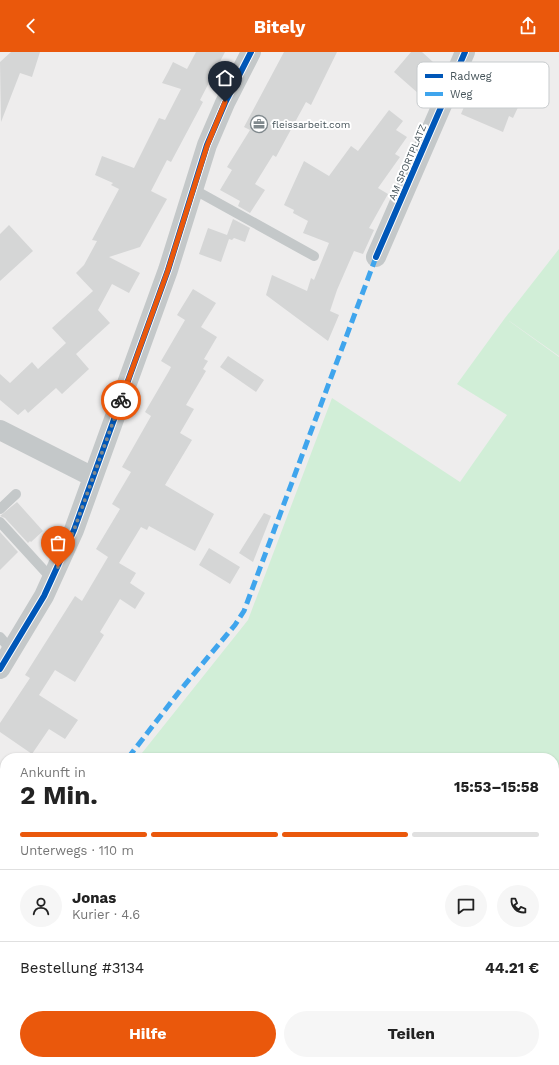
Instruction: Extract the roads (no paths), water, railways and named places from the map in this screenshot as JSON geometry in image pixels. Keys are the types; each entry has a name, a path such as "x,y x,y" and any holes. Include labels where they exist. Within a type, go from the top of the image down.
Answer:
{"street":[{"path":"0,669 6,644 36,611 74,530 163,284 193,189 218,118 251,52"},
{"name":"AM SPORTPLATZ","path":"461,62 465,52"},
{"name":"AM SPORTPLATZ","path":"376,257 441,108"},
{"path":"0,430 93,477"}],"lane":[{"path":"193,189 314,256"},
{"path":"0,509 16,494"},
{"path":"0,522 52,579"}],"place":[{"name":"fleissarbeit.com","path":"259,124"}]}
